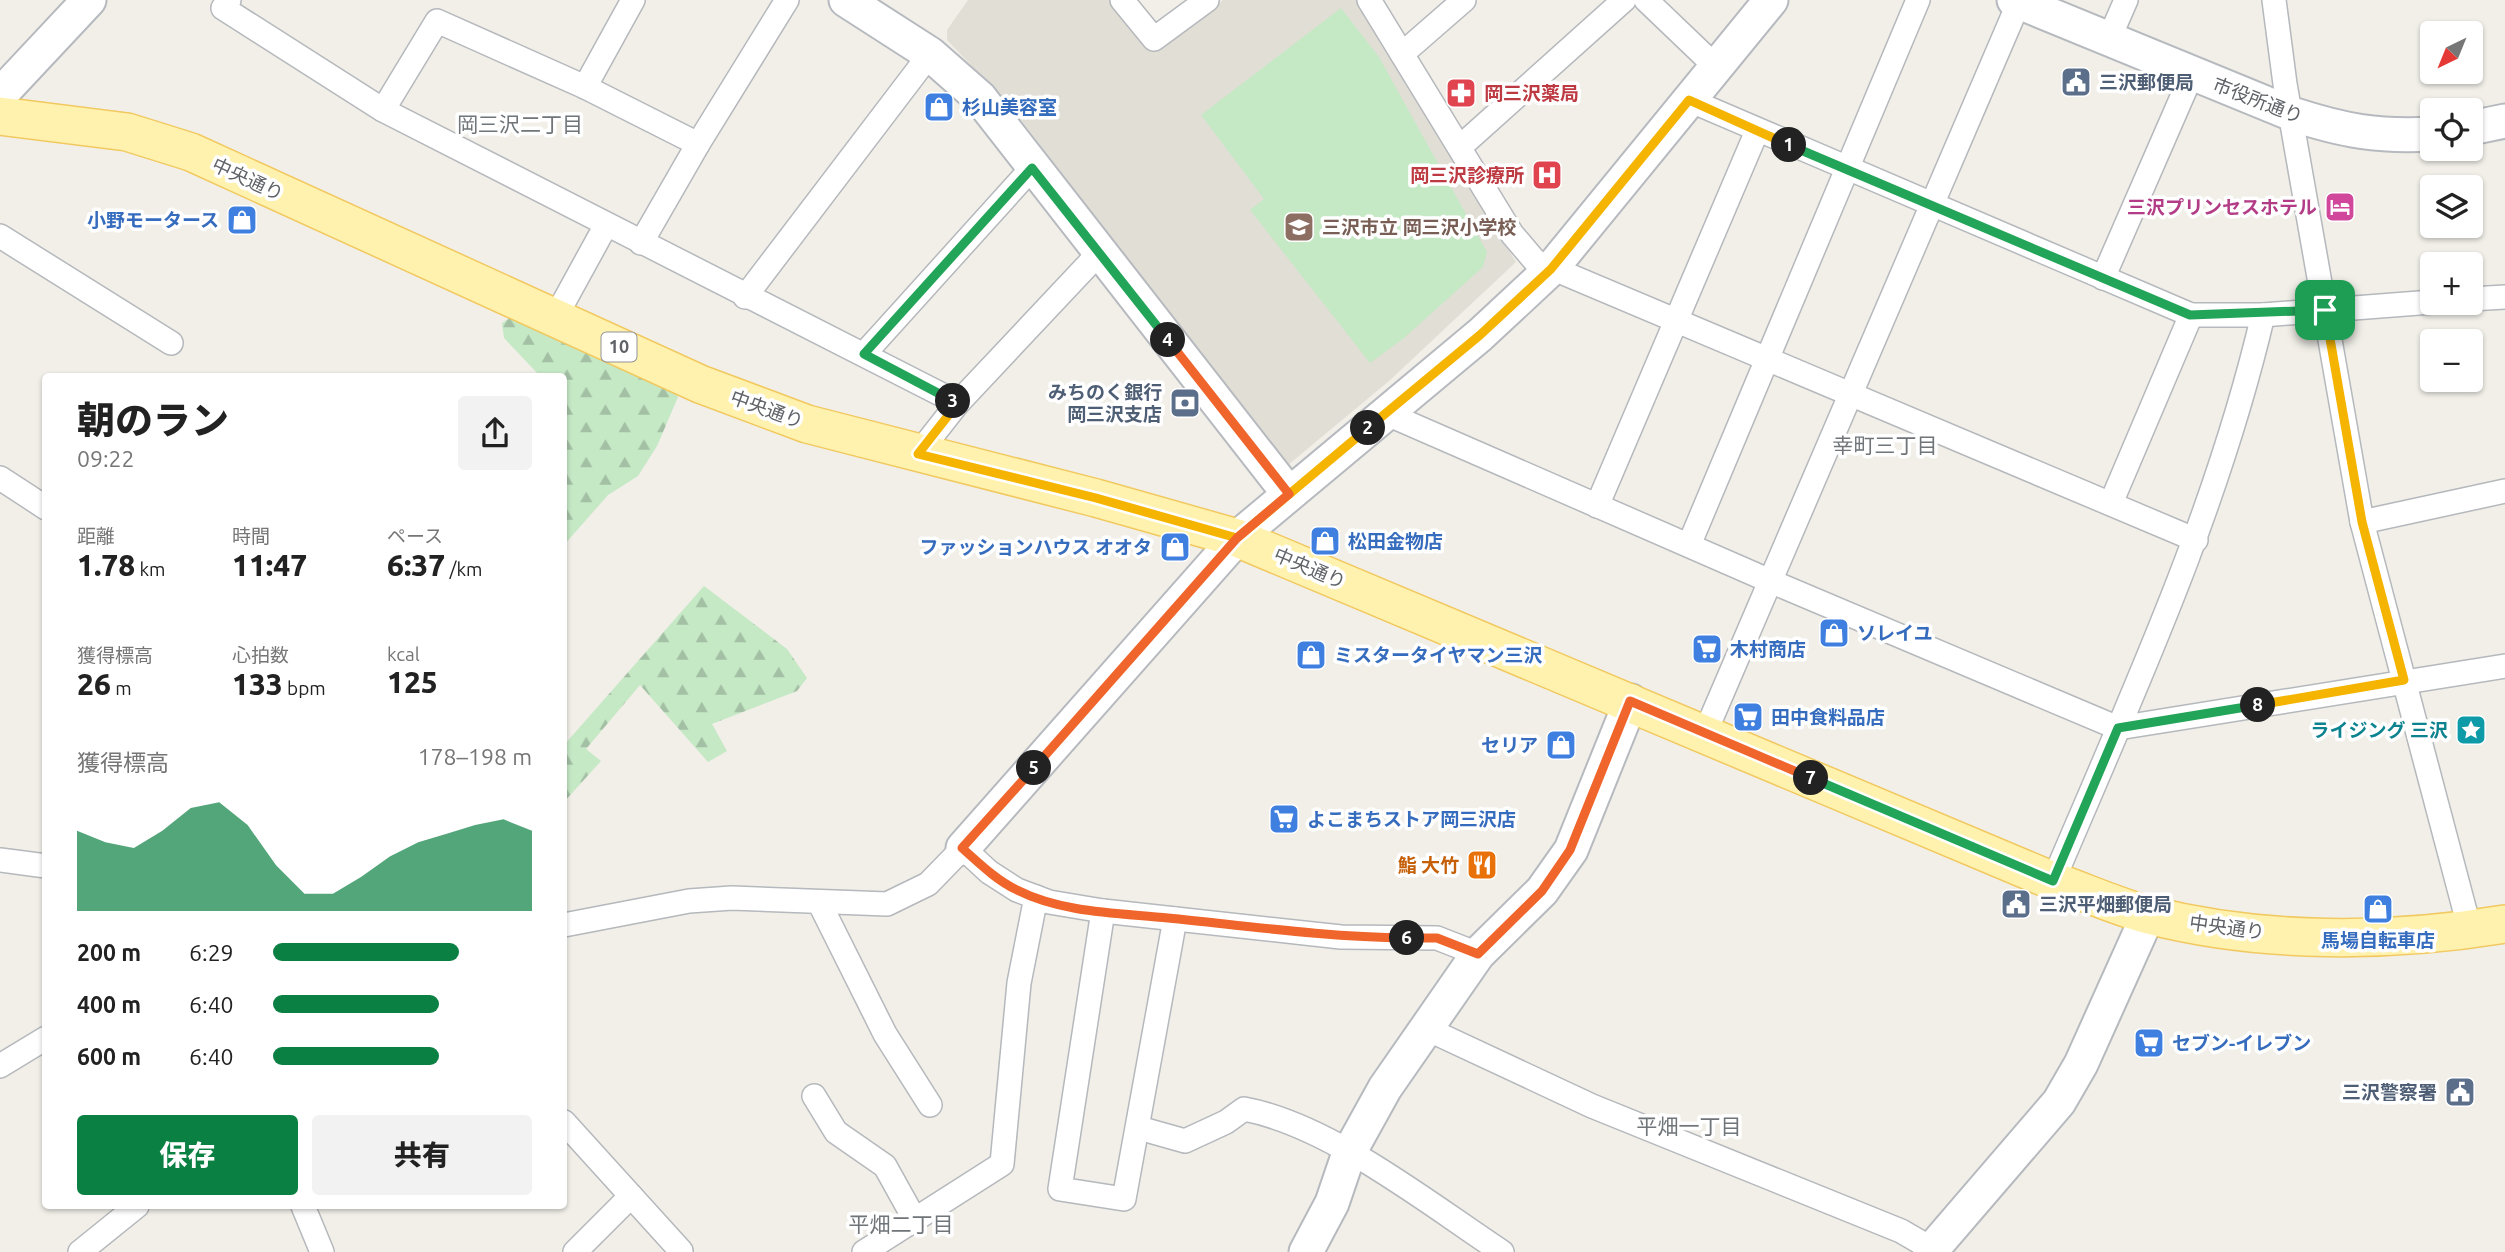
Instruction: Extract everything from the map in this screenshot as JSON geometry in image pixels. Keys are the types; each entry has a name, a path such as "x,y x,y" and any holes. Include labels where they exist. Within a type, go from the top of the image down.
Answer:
{"main road":[{"name":"中央通り","path":"0,116 127,132 191,152 700,384 807,424 1122,505 1237,538 2053,881 2148,915 2274,934 2348,937 2488,927"}],"street":[{"path":"0,96 89,0"},
{"path":"229,0 223,8 383,110 958,403"},
{"path":"585,87 633,0"},
{"path":"641,243 698,144 787,0"},
{"path":"1122,0 1154,40 1207,0"},
{"path":"1369,0 1512,234 1535,261 2196,540"},
{"path":"1402,54 1464,0"},
{"path":"1460,148 1624,0"},
{"path":"1646,0 1716,67"},
{"path":"567,924 689,901 732,898 887,904 907,897 928,884 1237,538 1480,335 1551,269 1771,0"},
{"path":"1689,545 1918,0"},
{"path":"2109,39 2126,0"},
{"path":"2274,0 2285,84 2362,522 2404,680 2488,927"},
{"path":"1705,733 2020,2"},
{"name":"市役所通り","path":"2020,2 2292,114 2335,128 2387,136 2420,135"},
{"path":"858,3 930,54 980,98 1289,494"},
{"path":"383,110 437,21 585,87 698,144"},
{"path":"746,297 930,54"},
{"path":"2103,278 2192,74"},
{"path":"1689,100 2190,315 2263,315 2420,303"},
{"path":"2483,126 2505,121"},
{"path":"1597,506 1757,131"},
{"path":"864,354 1032,168"},
{"path":"555,318 606,225"},
{"path":"0,236 171,343"},
{"path":"918,454 958,403 1099,253"},
{"path":"2483,298 2505,296"},
{"path":"2111,503 2190,315"},
{"path":"2053,881 2196,540 2236,422 2263,315"},
{"path":"1385,413 1770,581 2118,728 2404,680 2505,666"},
{"path":"0,478 42,505"},
{"path":"2362,522 2505,491"},
{"path":"1306,1252 1332,1203 1349,1153 1385,1088 1478,954 1542,891 1570,850 1630,701"},
{"path":"962,848 989,872 1017,890 1036,897 1103,911 1341,937 1437,938 1478,954"},
{"path":"0,860 42,865"},
{"path":"864,1252 1002,1164 1019,983 1036,897"},
{"path":"819,902 885,1034 930,1105"},
{"path":"1103,911 1060,1189 1124,1199 1175,919"},
{"path":"1425,1028 1591,1106 1901,1231 1931,1250 2059,1102 2081,1064 2148,915"},
{"path":"0,1066 42,1040"},
{"path":"814,1096 836,1132 885,1166 915,1220"},
{"path":"1139,1128 1185,1141 1226,1122 1244,1110 1269,1114 1349,1153 1502,1252"},
{"path":"567,1125 681,1251"},
{"path":"575,1252 631,1196"},
{"path":"80,1252 133,1209"},
{"path":"304,1209 322,1252"}],"shaded area":[{"name":"三沢市立 岡三沢小学校","path":"968,0 1112,0 1154,50 1223,0 1359,0 1516,262 1389,381 1288,465 1282,461 1012,108 947,40 947,30"}],"green space":[{"path":"1341,8 1379,57 1487,252 1483,267 1404,338 1370,363 1250,210 1264,199 1201,115"},
{"path":"515,315 673,387 678,397 657,446 638,476 608,495 567,542 567,373 537,373 504,338 502,323"},
{"path":"704,586 787,649 807,678 797,691 712,724 727,751 708,762 640,685 586,749 601,761 567,799 567,742"}],"place":[{"name":"三沢郵便局","path":"2076,82"},
{"name":"岡三沢薬局","path":"1461,93"},
{"name":"杉山美容室","path":"939,107"},
{"name":"岡三沢診療所","path":"1547,175"},
{"name":"三沢プリンセスホテル","path":"2340,207"},
{"name":"小野モータース","path":"242,220"},
{"name":"三沢市立 岡三沢小学校","path":"1299,227"},
{"name":"みちのく銀行 岡三沢支店","path":"1185,403"},
{"name":"松田金物店","path":"1325,541"},
{"name":"ファッションハウス オオタ","path":"1175,547"},
{"name":"ソレイユ","path":"1834,633"},
{"name":"木村商店","path":"1707,649"},
{"name":"ミスタータイヤマン三沢","path":"1311,655"},
{"name":"田中食料品店","path":"1748,717"},
{"name":"ライジング 三沢","path":"2471,730"},
{"name":"セリア","path":"1561,745"},
{"name":"よこまちストア岡三沢店","path":"1284,819"},
{"name":"鮨 大竹","path":"1482,865"},
{"name":"三沢平畑郵便局","path":"2016,904"},
{"name":"馬場自転車店","path":"2378,909"},
{"name":"セブン-イレブン","path":"2149,1043"},
{"name":"三沢警察署","path":"2460,1092"}],"district":[{"name":"岡三沢二丁目","path":"520,125"},
{"name":"幸町三丁目","path":"1885,446"},
{"name":"平畑一丁目","path":"1689,1127"},
{"name":"平畑二丁目","path":"901,1225"}],"route":[{"path":"2325,310 2263,315 2190,315 1689,100 1551,269 1526,294 1237,538 1096,498 918,454 958,403 864,354 1032,168 1289,494 1237,538 962,848 989,872 1017,890 1049,902 1103,911 1341,937 1437,938 1478,954 1542,891 1558,871 1570,850 1630,701 2053,881 2118,728 2404,680 2362,522 2325,310"}]}
